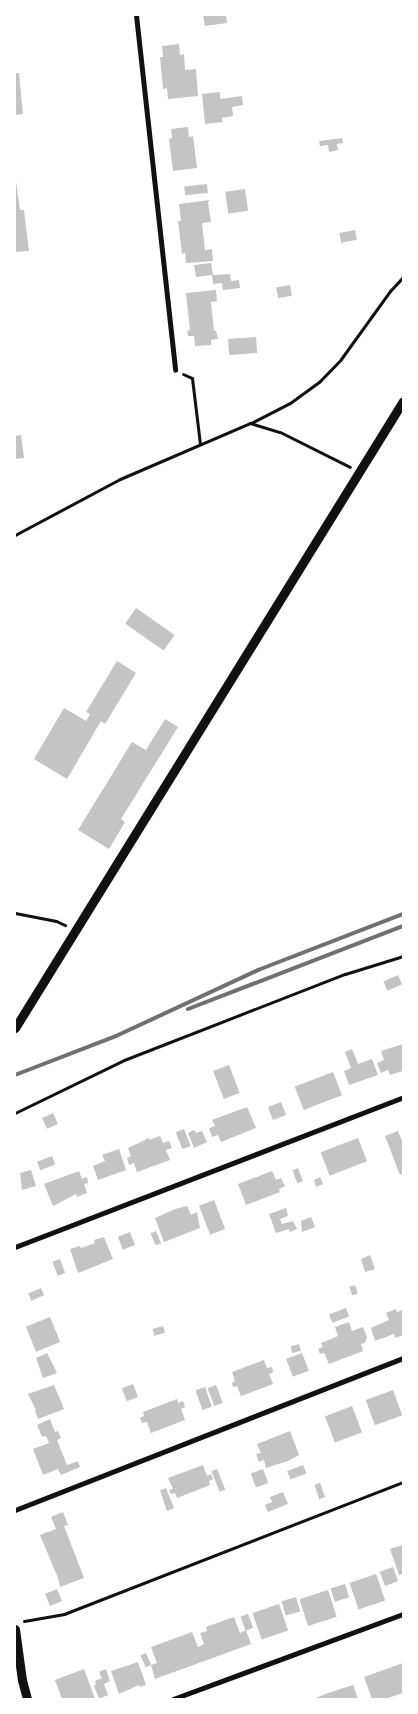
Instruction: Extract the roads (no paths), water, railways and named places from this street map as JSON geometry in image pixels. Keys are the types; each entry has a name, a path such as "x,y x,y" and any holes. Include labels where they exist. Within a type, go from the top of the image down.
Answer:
{"street":[{"path":"136,15 175,370"},
{"path":"15,1028 403,401"},
{"path":"15,1247 403,1097"},
{"path":"15,1510 403,1358"},
{"path":"173,1699 403,1614"},
{"path":"15,1629 22,1680 27,1699"}],"railway":[{"path":"15,1075 116,1036 258,970 403,914"},
{"path":"188,1009 403,926"}]}
